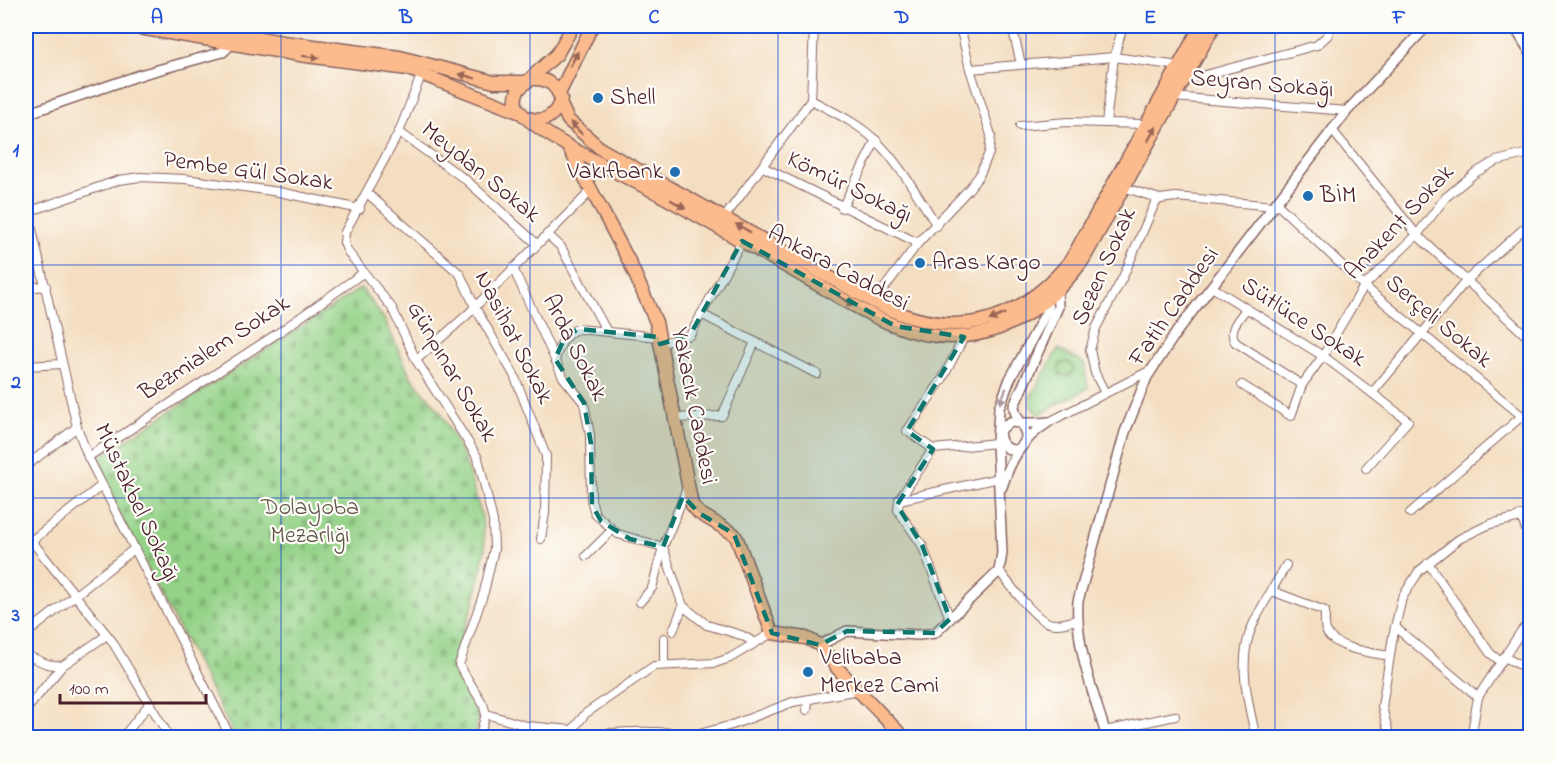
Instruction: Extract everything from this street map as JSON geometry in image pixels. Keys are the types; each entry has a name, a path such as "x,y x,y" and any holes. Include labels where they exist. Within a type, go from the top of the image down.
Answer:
{"main road":[{"name":"Ankara Caddesi","path":"127,26 400,57 494,82 529,80 549,82 560,99 568,120 602,150 874,302 921,322 943,326 970,325 1005,313 1051,288 1083,260 1214,26"},
{"name":"Ankara Caddesi","path":"189,26 235,39 422,73 525,116 568,146 742,241 867,313 896,326 933,336 964,337 998,329 1047,299 1051,288 1071,260 1201,26"},
{"path":"573,26 557,54 516,94 516,104 525,116 548,118 556,112 592,26"},
{"name":"Yakacık Caddesi","path":"568,146 593,189 656,322 692,506 699,513 734,534 772,633"},
{"path":"593,189 594,173 607,167"},
{"path":"772,633 806,638 820,645 904,738"}],"street":[{"path":"724,218 811,100 814,26"},
{"path":"874,302 918,243 937,226 979,176 989,153 991,135 970,69 960,26"},
{"path":"1012,26 1021,64"},
{"path":"1106,123 1114,57 1123,26"},
{"path":"1182,82 1317,45 1328,35 1330,26"},
{"name":"Fatih Caddesi","path":"1106,734 1084,660 1077,620 1085,568 1125,432 1152,369 1178,330 1347,111 1427,26"},
{"path":"1514,26 1530,52"},
{"path":"26,114 143,74 223,52 235,39"},
{"path":"970,69 1114,57 1179,66"},
{"path":"360,209 399,132 422,73"},
{"name":"Seyran Sokağı","path":"1173,97 1347,111"},
{"path":"811,100 851,122 876,140 918,195 937,226"},
{"path":"1020,126 1067,122 1145,124"},
{"path":"1332,130 1417,235 1530,339"},
{"name":"Meydan Sokak","path":"399,132 466,180 537,244"},
{"path":"842,208 876,140"},
{"name":"Anakent Sokak","path":"1242,385 1291,416 1302,385 1323,356 1364,286 1417,235 1444,198 1475,173 1496,161 1530,153"},
{"name":"Kömür Sokağı","path":"763,167 842,208 918,243"},
{"name":"Pembe Gül Sokak","path":"28,212 119,180 140,177 185,179 279,192 360,209"},
{"path":"1123,187 1160,199"},
{"path":"416,360 475,307 593,189"},
{"name":"Nasihat Sokak","path":"367,194 460,274 475,307 514,375 544,447 545,498 541,539"},
{"name":"Sezen Sokak","path":"1105,393 1095,373 1090,350 1096,328 1123,277 1155,203 1160,199 1176,197 1275,205"},
{"name":"Müstakbel Sokağı","path":"26,203 77,427 88,456 101,486 231,738"},
{"name":"Serçeli Sokak","path":"1275,205 1421,334 1526,416 1410,513"},
{"name":"Günpınar Sokak","path":"360,209 345,232 344,243 363,273 375,283 392,308 416,360 478,458 493,521 491,561 459,665 483,704 486,714"},
{"path":"1372,393 1466,281 1530,223"},
{"name":"Meydan Sokak","path":"547,234 561,247 606,330"},
{"path":"555,359 565,337 572,330 606,330 659,341 690,335 742,241"},
{"name":"Arda Sokak","path":"513,268 563,377 584,403 591,444 592,505 601,521 612,530 630,539 663,547"},
{"name":"Bezmialem Sokak","path":"88,456 278,333 363,273"},
{"path":"26,288 46,286"},
{"name":"Sütlüce Sokak","path":"1212,287 1323,356 1408,421 1366,468"},
{"path":"1001,492 1010,461 1024,444 1026,430 1014,415 1016,398 1058,307 1051,288"},
{"path":"820,645 847,631 919,635 935,633 999,571 1002,553 999,408 1011,379 1048,309 1047,299"},
{"path":"1245,309 1233,328 1231,335 1235,342 1302,385"},
{"path":"701,314 817,374"},
{"path":"964,337 943,378 907,431 933,448 998,439"},
{"path":"675,418 723,416 754,342"},
{"path":"26,366 62,364"},
{"path":"998,439 1008,449 1017,449 1049,422 1152,369"},
{"path":"998,439 1006,424 1049,422"},
{"path":"26,466 77,427"},
{"path":"933,448 898,500 898,510 922,545 950,619"},
{"path":"898,500 999,478"},
{"path":"29,543 101,486"},
{"path":"640,602 652,588 663,547 687,488"},
{"path":"1390,738 1382,707 1402,598 1419,571 1446,547 1473,531 1520,515 1530,514"},
{"path":"1520,515 1530,539"},
{"path":"586,556 612,530"},
{"path":"26,534 29,543 107,635 170,738"},
{"path":"663,547 683,606 707,625 741,634 754,642"},
{"path":"26,634 134,549"},
{"path":"1428,563 1490,653 1530,670"},
{"path":"1256,738 1246,691 1247,645 1252,627 1286,566"},
{"path":"999,571 1037,616 1048,623 1059,624 1077,620"},
{"path":"1272,591 1325,610 1326,631 1333,639 1350,648 1390,656"},
{"path":"673,632 683,606"},
{"path":"1471,738 1478,697 1530,622"},
{"path":"1395,627 1478,697"},
{"path":"568,735 585,714 654,666 715,663 730,658 772,633"},
{"path":"26,710 62,666 107,635"},
{"path":"664,638 664,664"},
{"path":"26,656 47,664 62,666"},
{"path":"479,738 486,714 568,735 666,732 688,736 732,725 793,702 859,690"},
{"path":"807,710 808,700"},
{"path":"122,738 150,703"},
{"path":"1106,734 1175,716"}],"highlighted area":[{"path":"742,241 895,326 964,337 907,431 933,449 897,505 922,545 950,619 935,633 847,631 820,645 772,633 734,534 699,513 683,496 663,547 630,539 601,521 592,505 591,444 584,403 555,359 565,337 578,329 659,337 660,344 690,335"}],"green space":[{"name":"Dolayoba Mezarlığı","path":"361,288 384,319 411,377 440,411 465,460 482,517 485,549 475,599 452,666 479,712 475,737 235,737 120,515 95,460"},
{"path":"1058,349 1084,363 1088,388 1038,415 1031,406 1031,396"},
{"path":"1063,362 1069,362 1073,369 1069,376 1063,376 1059,372 1059,366"}],"place":[{"name":"Shell","path":"598,98"},
{"name":"Vakıfbank","path":"675,172"},
{"name":"BİM","path":"1308,196"},
{"name":"Aras Kargo","path":"920,263"},
{"name":"Velibaba Merkez Cami","path":"808,672"}]}
